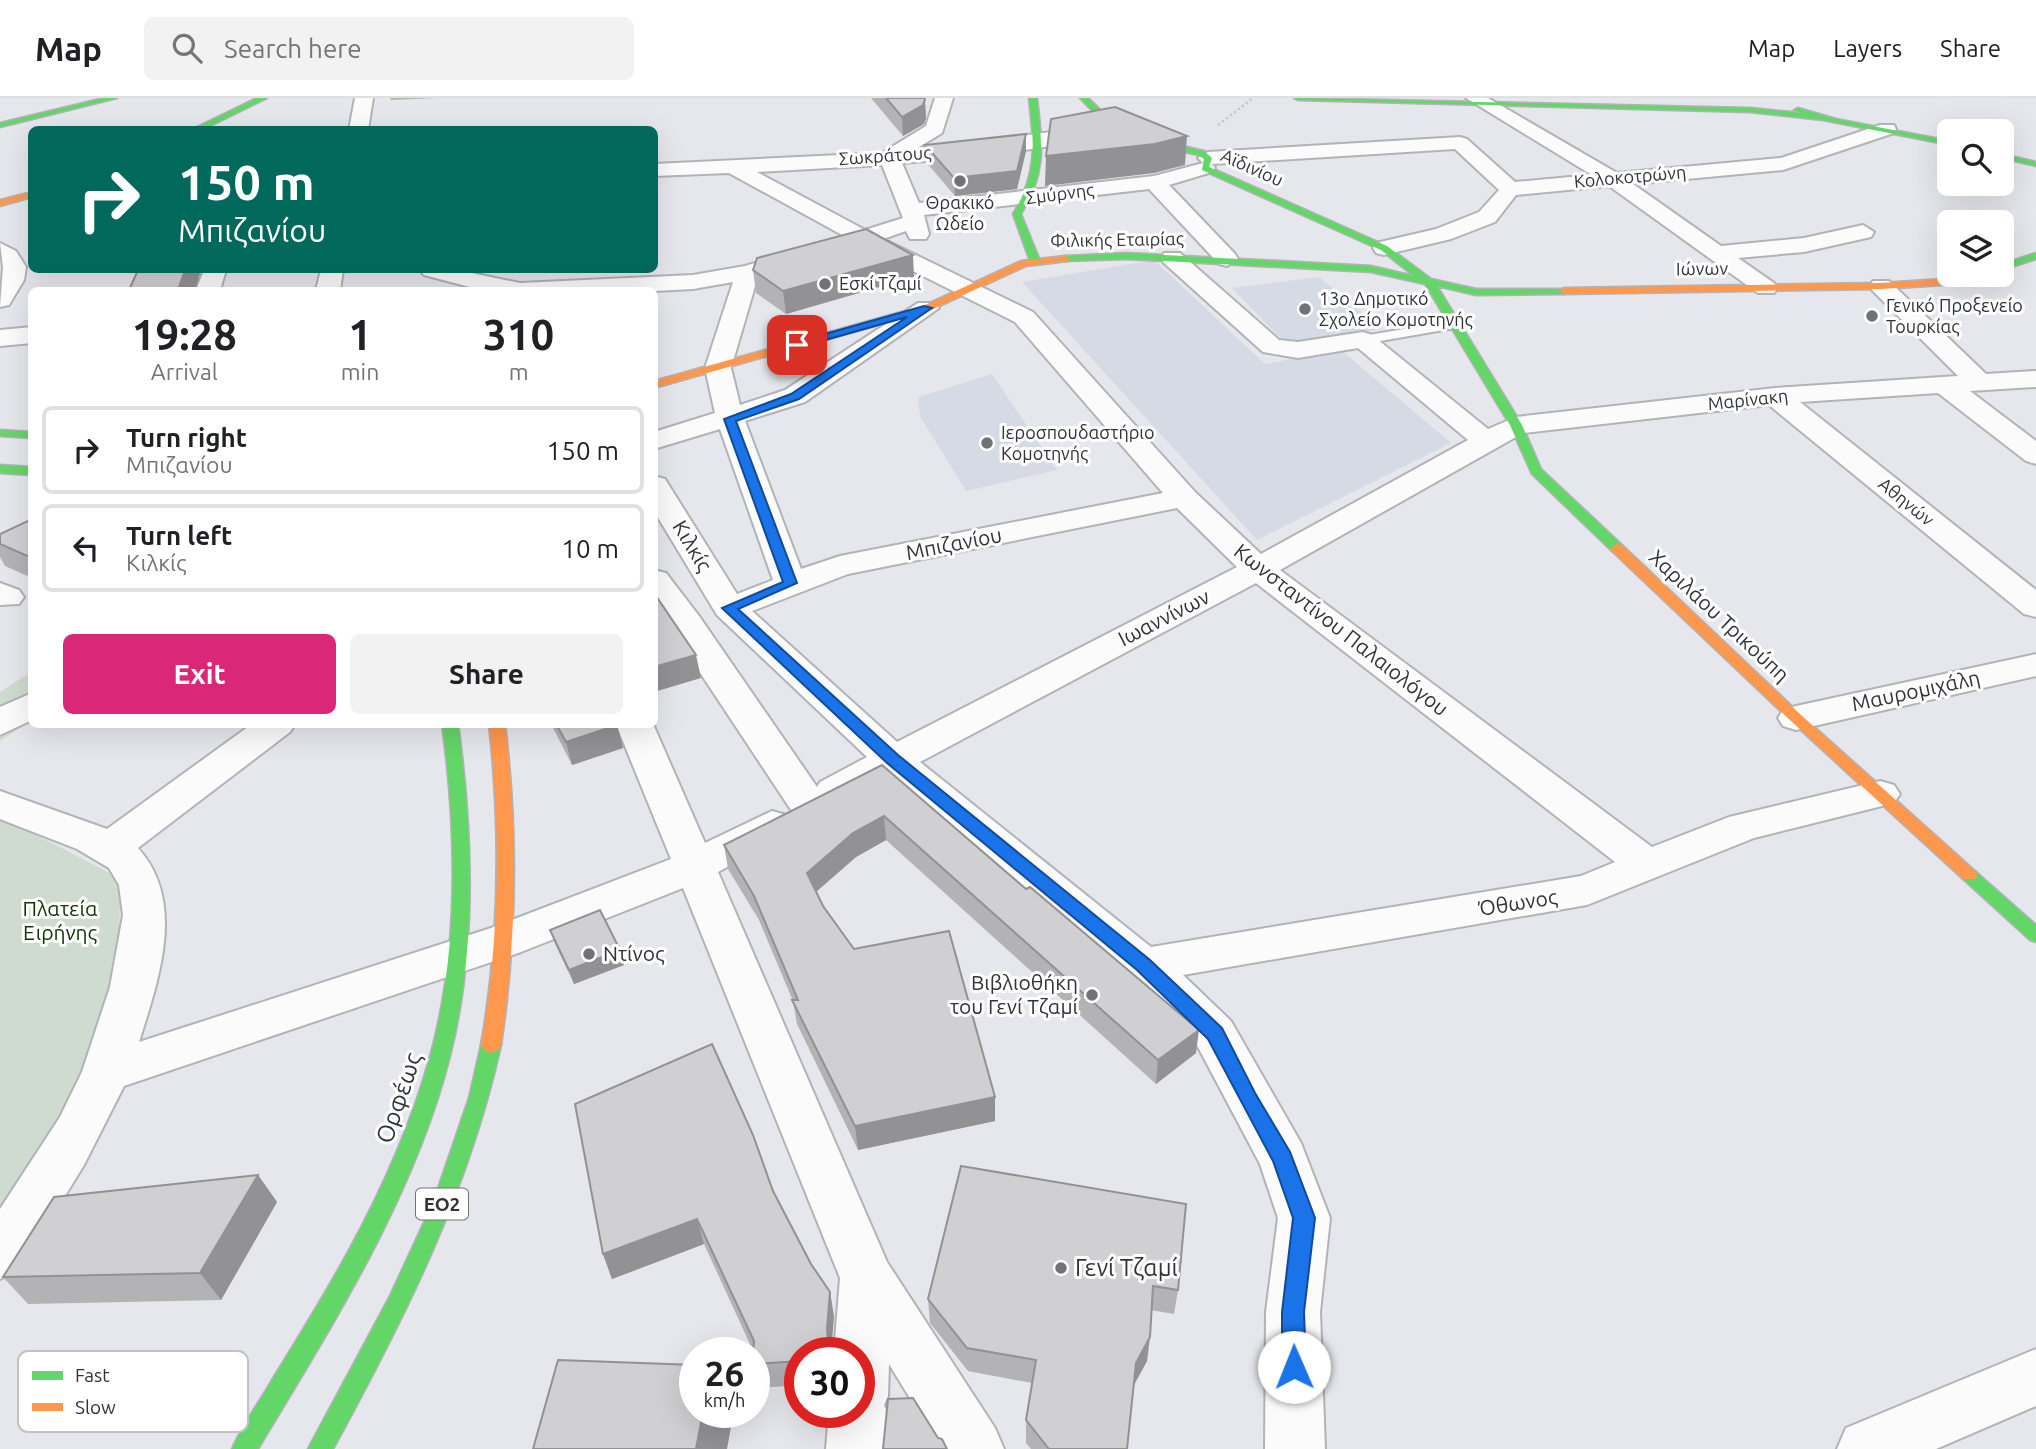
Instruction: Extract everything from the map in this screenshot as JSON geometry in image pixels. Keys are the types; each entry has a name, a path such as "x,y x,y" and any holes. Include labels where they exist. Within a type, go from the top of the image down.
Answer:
{"street":[{"path":"0,125 113,98"},
{"path":"359,126 364,98"},
{"path":"929,269 913,216 889,157 935,129 944,98"},
{"path":"1033,98 1040,165 1036,184 1017,215 1035,261"},
{"name":"Αϊδινίου","path":"1084,98 1115,128 1141,140 1191,149 1207,163 1384,248 1430,283"},
{"path":"1298,98 1750,110 1822,118 1937,140"},
{"path":"1606,98 1757,102 1783,98 1832,108 1888,129"},
{"path":"1783,98 1791,106 1822,118"},
{"path":"205,126 269,101"},
{"path":"228,126 269,101"},
{"path":"1479,101 1611,178 1766,288"},
{"name":"Σωκράτους","path":"658,170 889,157 1038,142 1115,128"},
{"name":"Κολοκοτρώνη","path":"1510,189 1783,164 1888,129"},
{"name":"Σμύρνης","path":"585,287 693,282 748,272 913,216 1154,182 1186,176 1207,163 1460,143 1510,189"},
{"path":"2014,159 2036,164"},
{"name":"Κωνσταντίνου Παλαιολόγου","path":"733,167 860,236 1024,317 1184,498 1258,569 1647,864"},
{"path":"1154,182 1227,259"},
{"path":"0,193 28,186"},
{"path":"1384,248 1443,233 1488,217 1510,189"},
{"path":"0,202 28,195"},
{"path":"1717,253 1804,245 1863,232"},
{"name":"Φιλικής Εταιρίας","path":"658,384 927,308 1035,261 1104,256 1227,259 1371,269 1430,283"},
{"path":"2014,263 2036,256"},
{"path":"0,300 14,280 11,258"},
{"path":"1172,258 1272,347 1298,350 1363,340 1486,441"},
{"path":"748,272 718,368 730,419 790,583"},
{"name":"Σμύρνης","path":"444,273 498,287"},
{"name":"Ιώνων","path":"1430,283 1458,290 1484,292 1881,286 1937,282"},
{"name":"Χαριλάου Τρικούπη","path":"1430,283 1516,425 1536,471 1796,718 2036,935"},
{"path":"1881,286 1981,384"},
{"path":"658,438 730,419 795,396 927,308"},
{"path":"0,338 28,335"},
{"name":"Μαρίνακη","path":"1516,425 1775,396 2036,379"},
{"path":"1943,384 2036,455"},
{"name":"Αθηνών","path":"1775,396 2036,607"},
{"name":"Ιωαννίνων","path":"104,1073 506,940 696,866 892,759 1258,569 1516,425"},
{"path":"0,433 28,435"},
{"path":"0,469 28,471"},
{"name":"Κιλκίς","path":"658,492 729,608 892,759 1143,965 1215,1034 1248,1099 1283,1158 1304,1218 1293,1312 1295,1449"},
{"name":"Μπιζανίου","path":"729,608 840,566 1184,498"},
{"path":"658,591 671,628 809,806"},
{"name":"Μαυρομιχάλη","path":"1796,718 2036,665"},
{"path":"0,723 28,706"},
{"path":"109,849 272,728"},
{"name":"Ορφέως","path":"244,1449 306,1343 399,1166 433,1081 450,1006 457,957 459,793 451,728"},
{"name":"ΕΟ2","path":"320,1449 417,1264 459,1162 486,1068 501,989 506,940 507,799 497,728"},
{"path":"636,728 867,1278 974,1449"},
{"name":"Όθωνος","path":"1143,965 1587,890 1742,828 1880,794"},
{"path":"0,805 95,839 132,866 140,886 145,914 140,953 104,1073 88,1111 0,1254"},
{"path":"863,1337 867,1278"},
{"path":"1867,1449 2036,1377"},
{"path":"856,1449 857,1428"}],"lane":[{"path":"1363,340 1457,324"}],"shaded area":[{"path":"1154,260 1265,364 1341,350 1451,443 1257,540 1022,282"},
{"name":"13ο Δημοτικό Σχολείο Κομοτηνής","path":"1319,277 1382,329 1290,348 1232,288"},
{"name":"Ιεροσπουδαστήριο Κομοτηνής","path":"992,374 1057,470 966,491 920,416 918,397"}],"green space":[{"path":"28,674 28,723 0,741 0,692"},
{"name":"Πλατεία Ειρήνης","path":"0,816 121,879 114,1065 0,1264"}],"building":[{"path":"886,98 925,99 923,105 902,117"},
{"path":"1115,107 1187,136 1155,144 1046,156 1051,119"},
{"path":"1026,134 1017,171 954,178 925,145"},
{"path":"866,229 913,255 783,291 753,270 757,258"},
{"path":"137,273 184,273 179,287 130,287"},
{"path":"28,521 28,556 0,544 0,534"},
{"path":"658,599 696,655 658,666"},
{"path":"558,728 608,728 566,742"},
{"path":"882,765 1026,889 1030,887 1199,1030 1158,1060 884,816 853,833 807,873 823,906 854,949 949,931 995,1097 855,1126 792,1000 798,1000 754,896 724,845"},
{"name":"Ντίνος","path":"600,910 620,950 569,970 550,930"},
{"path":"712,1044 753,1135 773,1191 811,1264 830,1292 828,1337 784,1337 784,1362 770,1363 770,1337 752,1337 697,1219 603,1254 575,1104"},
{"name":"Γενί Τζαμί","path":"961,1166 1186,1204 1178,1290 1153,1286 1150,1337 1136,1363 1127,1449 1049,1449 1026,1420 1036,1360 967,1348 928,1299"},
{"path":"258,1175 200,1273 3,1277 54,1197"},
{"path":"558,1360 679,1364 679,1428 700,1428 696,1449 533,1449"},
{"path":"913,1398 947,1449 883,1449 888,1399"}],"traffic: fast":[{"path":"0,125 113,98"},
{"path":"204,126 263,98"},
{"path":"1033,98 1038,145 1037,171 1027,198 1017,214 1035,261"},
{"path":"1084,98 1114,128 1132,137 1201,153 1208,158 1205,168 1384,248 1430,283 1516,425 1536,471 1617,548"},
{"path":"1298,98 1750,110 1822,118"},
{"path":"1798,110 1835,121 1937,141"},
{"path":"2014,159 2036,164"},
{"path":"1065,259 1127,256 1371,269 1476,292 1564,291"},
{"path":"2014,263 2036,256"},
{"path":"0,433 28,435"},
{"path":"0,469 28,471"},
{"path":"244,1449 329,1307 381,1210 424,1108 440,1056 454,978 460,891 459,803 451,728"},
{"path":"1969,875 2036,935"},
{"path":"320,1449 422,1253 463,1151 491,1045"}],"traffic: slow":[{"path":"0,203 28,195"},
{"path":"658,384 927,308 1024,263 1065,259"},
{"path":"1564,291 1881,286 1937,282"},
{"path":"1617,548 1796,718 1969,875"},
{"path":"491,1045 498,1005 507,884 505,805 498,728"}],"place":[{"name":"Θρακικό Ωδείο","path":"960,181"},
{"name":"Εσκί Τζαμί","path":"825,284"},
{"name":"13ο Δημοτικό Σχολείο Κομοτηνής","path":"1305,309"},
{"name":"Γενικό Προξενείο Τουρκίας","path":"1872,316"},
{"name":"Ιεροσπουδαστήριο Κομοτηνής","path":"987,443"},
{"name":"Ντίνος","path":"589,954"},
{"name":"Βιβλιοθήκη του Γενί Τζαμί","path":"1092,995"},
{"name":"Γενί Τζαμί","path":"1061,1268"}],"route":[{"path":"797,345 927,308 810,388 780,403 730,419 790,583 729,608 892,759 1143,965 1215,1034 1248,1099 1283,1158 1304,1218 1293,1312 1294,1367"}]}
